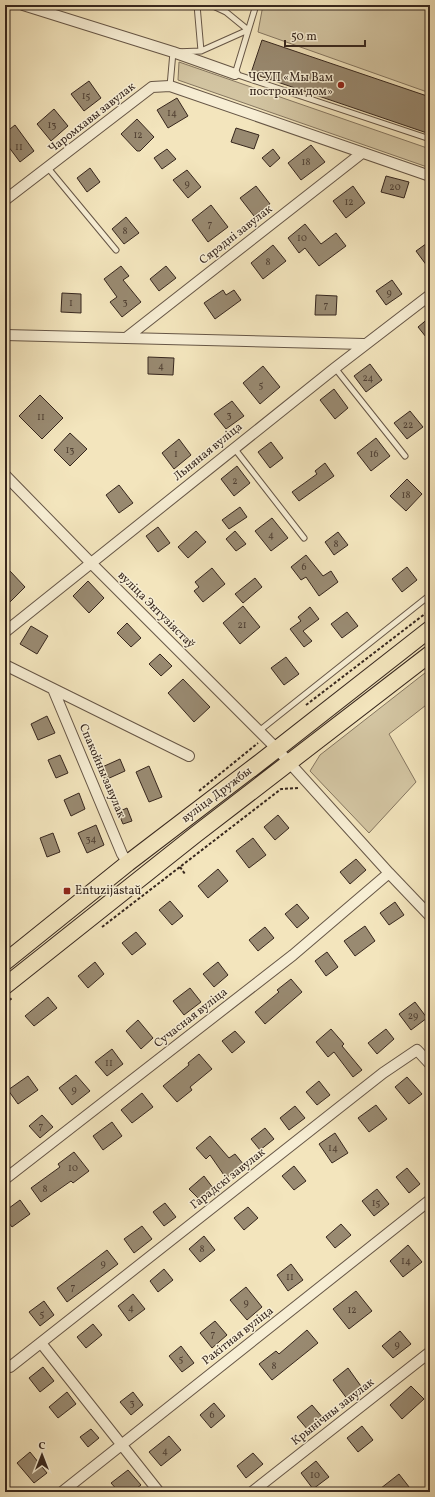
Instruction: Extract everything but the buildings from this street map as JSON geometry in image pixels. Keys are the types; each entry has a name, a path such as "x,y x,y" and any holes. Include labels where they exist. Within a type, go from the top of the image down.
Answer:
{"main road":[{"name":"вуліца Дружбы","path":"5,962 128,863 430,629"},
{"name":"вуліца Дружбы","path":"5,986 195,835 430,654"}],"street":[{"path":"23,5 173,52 235,74"},
{"name":"Чаромхавы завулак","path":"5,200 152,87 170,86 430,176"},
{"name":"Сярэдні завулак","path":"126,338 362,153"},
{"name":"Льняная вуліца","path":"5,632 364,344 430,295"},
{"path":"5,335 364,344"},
{"name":"вуліца Энтузіястаў","path":"5,475 277,749 289,764 308,783"},
{"path":"5,665 189,756"},
{"name":"Спакойны завулак","path":"53,689 122,854 128,863"},
{"path":"308,783 430,916"},
{"name":"Сучасная вуліца","path":"5,1179 293,955 389,873"},
{"name":"Гарадскі завулак","path":"10,1367 406,1056 417,1050 430,1064"},
{"name":"Ракітная вуліца","path":"62,1492 430,1200"},
{"path":"41,1343 159,1492"},
{"name":"Крынічны завулак","path":"252,1492 430,1352"}],"lane":[{"path":"197,5 201,51"},
{"path":"211,5 226,12 248,30"},
{"path":"256,5 235,74 430,139"},
{"path":"170,86 173,52 201,51 248,30"},
{"path":"48,168 116,250"},
{"path":"335,368 405,456"},
{"path":"234,448 304,538"},
{"path":"259,732 430,595"}],"path":[{"path":"304,706 430,610"},
{"path":"130,905 281,789 303,787 308,783"}],"shaded area":[{"path":"263,5 430,5 430,93 258,32"},
{"path":"179,62 430,149 430,168 178,80"},
{"path":"430,669 430,702 389,734 416,782 369,833 310,771 320,755"}],"place":[{"name":"ЧСУП «Мы Вам построим дом»","path":"341,85"},
{"name":"Entuzijastaŭ","path":"67,891"}]}
